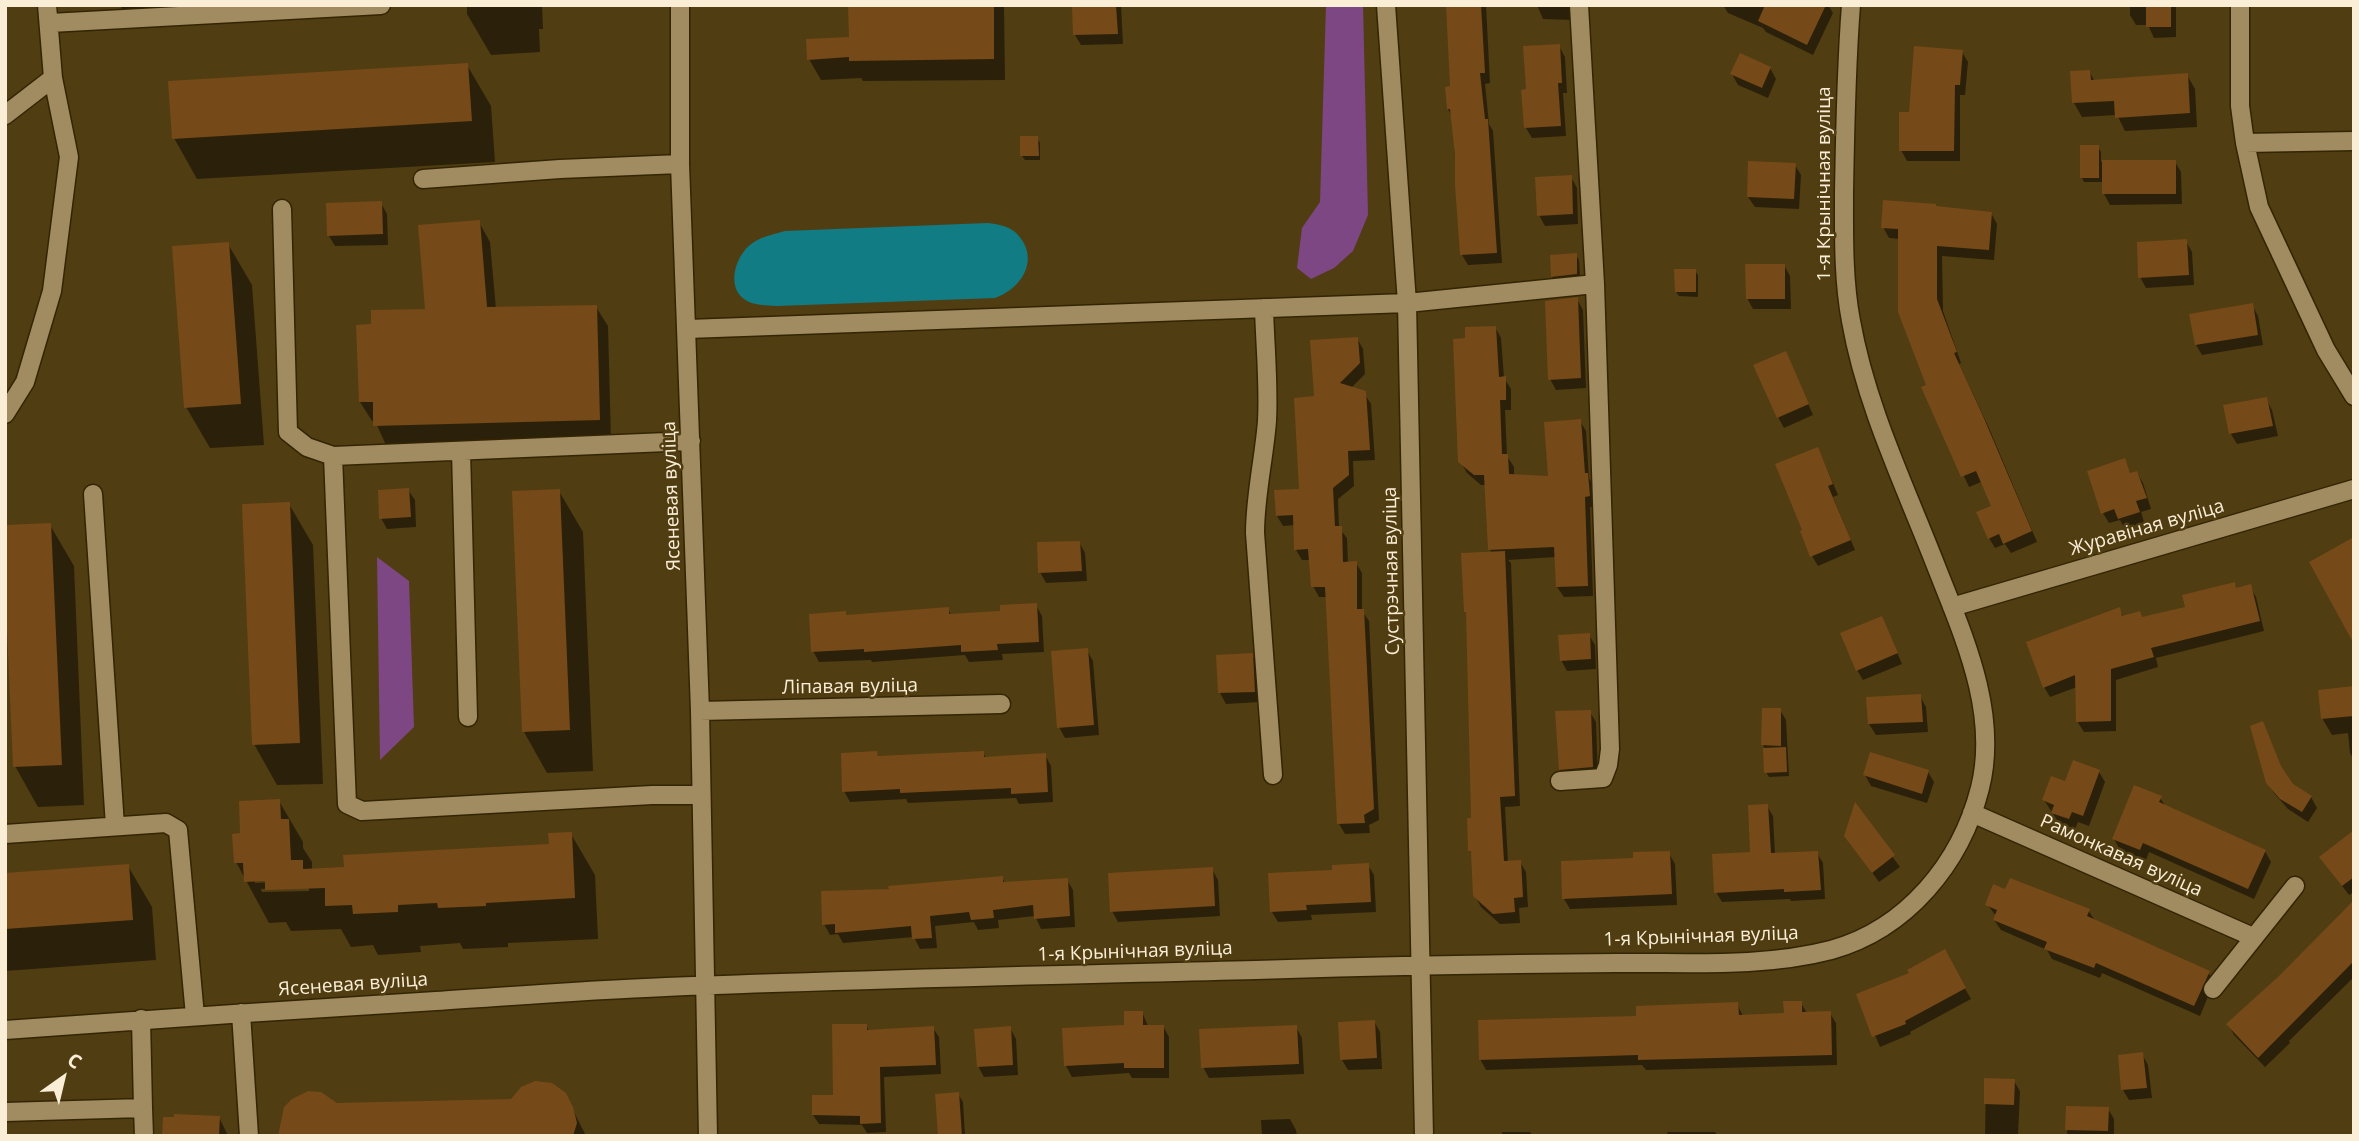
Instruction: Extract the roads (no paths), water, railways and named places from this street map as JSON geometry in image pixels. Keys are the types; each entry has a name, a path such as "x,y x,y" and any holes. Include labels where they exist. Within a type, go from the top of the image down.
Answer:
{"street":[{"path":"5,414 25,382 52,291 69,157 53,78 48,14 381,5"},
{"name":"Ясеневая вуліца","path":"680,5 680,164 700,711 708,1136"},
{"name":"Сустрэчная вуліца","path":"1386,5 1407,303 1424,1136"},
{"path":"1560,781 1603,778 1610,748 1595,284 1579,5"},
{"name":"1-я Крынічная вуліца","path":"704,985 1422,965 1766,960 1831,950 1859,940 1908,910 1944,868 1972,813 1984,762 1983,710 1971,661 1952,607 1873,403 1850,321 1844,249 1845,110 1851,5"},
{"path":"2241,5 2240,106 2259,207 2326,350 2354,397"},
{"path":"5,115 53,78"},
{"path":"2245,143 2354,141"},
{"path":"424,180 574,168 680,164"},
{"path":"282,209 288,432 307,447 333,456 691,441"},
{"path":"688,329 1407,303 1595,284"},
{"path":"1264,308 1267,417 1255,508 1255,533 1273,775"},
{"path":"461,451 468,717"},
{"path":"333,456 347,804 362,811 652,795 700,795"},
{"name":"Журавіная вуліца","path":"1952,607 2354,489"},
{"path":"93,494 115,826"},
{"name":"Ліпавая вуліца","path":"700,711 1001,704"},
{"name":"Рамонкавая вуліца","path":"1972,813 2253,937"},
{"path":"5,834 166,823 178,830 195,1016"},
{"path":"2213,989 2295,886"},
{"name":"Ясеневая вуліца","path":"5,1030 141,1019 704,985"},
{"path":"241,1013 249,1136"},
{"path":"141,1019 144,1136"},
{"path":"5,1112 143,1108"}],"water":[{"path":"988,223 1015,232 1023,241 1028,261 1026,270 1014,287 995,298 777,306 748,301 738,293 735,286 738,261 748,247 761,238 785,231"}]}
